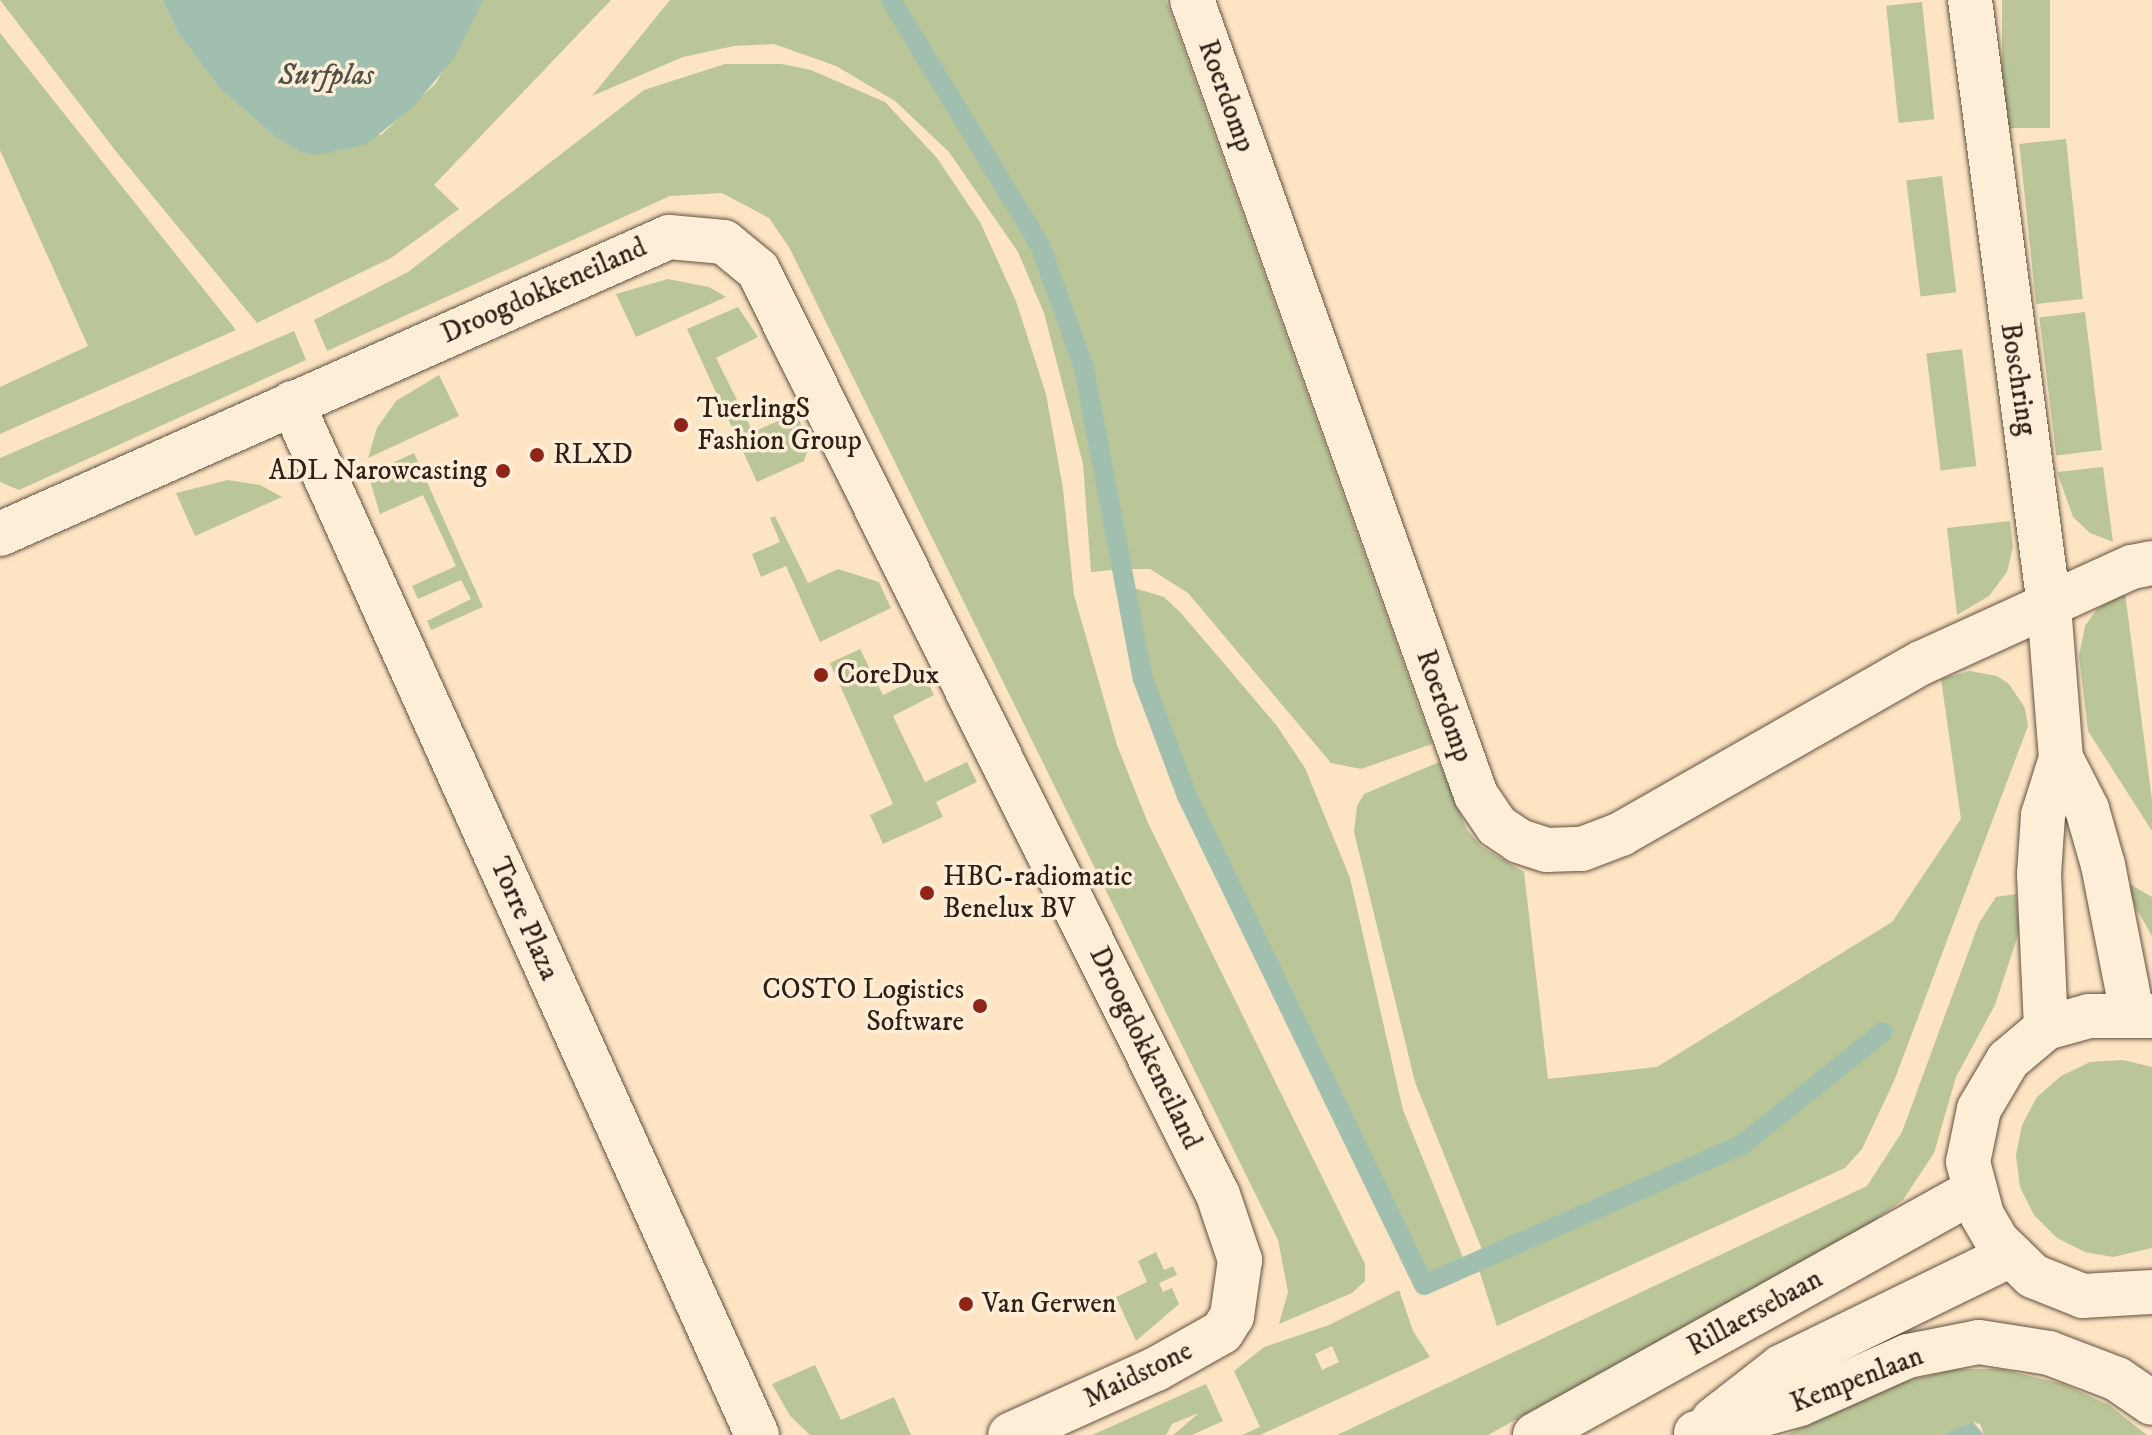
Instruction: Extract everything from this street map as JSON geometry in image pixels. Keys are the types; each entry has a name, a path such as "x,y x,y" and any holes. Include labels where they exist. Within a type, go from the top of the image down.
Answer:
{"street":[{"name":"Roerdomp","path":"1192,0 1476,795 1497,826 1547,850 1582,849 1621,834 1921,663 2132,567 2152,563"},
{"name":"Boschring","path":"1970,0 2049,606 2061,758 2043,815 2039,874 2046,1028"},
{"name":"Droogdokkeneiland","path":"0,534 669,237 724,242 758,270 1218,1195 1240,1260 1232,1316 1222,1332"},
{"name":"Torre Plaza","path":"292,403 757,1435"},
{"name":"Boschring","path":"2061,758 2087,809 2142,1014"},
{"path":"2142,1014 2089,1016 2046,1028 2008,1060 1979,1109 1968,1162 1974,1191 1997,1241 2033,1276 2083,1296 2151,1296"},
{"name":"Rillaersebaan","path":"1535,1435 1974,1191"},
{"path":"1694,1434 1781,1367 2011,1255"},
{"name":"Maidstone","path":"1010,1435 1156,1369 1222,1332"},
{"name":"Kempenlaan","path":"1694,1434 1800,1404 1908,1356 1979,1342 2049,1353 2117,1379 2152,1403"}],"green space":[{"path":"0,0 162,0 178,33 220,89 273,135 381,135 436,83 483,0 611,0 434,185 459,209 391,258 257,323 118,154"},
{"path":"670,0 882,0 1033,248 1082,384 1112,570 1091,572 1083,464 1044,313 1018,252 949,152 895,101 836,66 774,44 734,46 683,57 592,96"},
{"path":"902,0 1166,0 1432,744 1361,769 1331,763 1188,593 1150,569 1127,569 1093,368 1048,242"},
{"path":"2002,0 2050,0 2050,128 2002,128"},
{"path":"1922,2 1934,119 1899,123 1886,6"},
{"path":"0,33 236,330 0,434 0,387 88,346 0,150"},
{"path":"725,64 782,64 811,70 885,102 937,158 980,222 1016,301 1046,394 1063,489 1074,595 1117,745 1148,823 1365,1264 1365,1281 1352,1293 1279,1324 1288,1292 1278,1240 789,247 769,218 722,193 670,196 327,351 314,320 408,272 644,90"},
{"path":"2066,139 2083,299 2036,304 2019,144"},
{"path":"1942,176 1956,292 1921,297 1906,180"},
{"path":"668,279 709,287 726,297 636,337 616,294"},
{"path":"738,307 758,337 716,358 753,432 796,413 810,443 804,461 757,482 687,329"},
{"path":"2085,312 2102,450 2056,456 2039,318"},
{"path":"294,331 306,360 19,490 0,482 0,458"},
{"path":"1962,349 1976,466 1941,471 1926,353"},
{"path":"439,375 459,416 368,458 377,428 396,401"},
{"path":"414,453 483,607 431,630 427,621 471,599 461,580 418,599 412,586 456,566 423,495 380,514 368,474"},
{"path":"2103,467 2113,542 2090,533 2073,517 2057,472"},
{"path":"228,480 260,485 282,497 195,536 176,493"},
{"path":"775,516 808,583 838,569 879,582 891,608 820,642 786,566 761,577 752,554 780,542 770,518"},
{"path":"2010,521 2013,547 2007,572 1989,596 1957,615 1947,528"},
{"path":"1131,587 1164,597 1181,613 1277,726 1305,768 1350,878 1403,1110 1464,1260 1427,1276 1202,809 1151,681"},
{"path":"2125,593 2152,800 2152,831 2088,731 2079,656 2085,626 2097,609"},
{"path":"860,649 883,695 924,675 934,695 893,716 925,782 967,762 977,782 936,802 943,817 883,844 870,815 893,804 830,663"},
{"path":"1970,671 1997,676 2009,684 2025,708 2028,726 1894,1081 1862,1149 1845,1168 1497,1326 1479,1270 1753,1146 1885,1041 1887,1033 1877,1030 1742,1136 1483,1252 1415,1082 1354,832 1357,806 1364,794 1439,762 1467,830 1482,847 1524,872 1548,1079 1657,1067 1892,922 1961,819 1941,679"},
{"path":"2126,882 2152,897 2152,936 2136,908"},
{"path":"2016,894 2019,932 1995,1005 1956,1077 1934,1153 1903,1200 1862,1229 1488,1435 1337,1435 1867,1186 1902,1132 1979,923 1996,897"},
{"path":"2123,1060 2152,1067 2152,1248 2113,1257 2085,1252 2057,1238 2034,1215 2020,1187 2016,1155 2022,1125 2037,1097 2061,1076 2090,1062"},
{"path":"1156,1252 1164,1270 1173,1266 1177,1275 1159,1283 1163,1292 1172,1288 1179,1304 1136,1341 1116,1297 1147,1282 1138,1261"},
{"path":"1399,1290 1413,1331 1430,1357 1260,1435 1242,1435 1260,1427 1234,1371 1264,1347 1329,1325","holes":["1332,1346 1339,1362 1322,1370 1315,1354"]},
{"path":"815,1365 841,1420 894,1397 911,1435 810,1435 790,1416 772,1384"},
{"path":"1958,1369 2000,1369 2063,1384 2109,1405 2147,1435 1984,1435 1980,1424 1973,1422 1942,1435 1786,1435 1898,1383"},
{"path":"1206,1384 1223,1421 1192,1435 1173,1435 1199,1413 1172,1424 1166,1435 1092,1435"}],"water":[{"name":"Surfplas","path":"162,0 483,0 454,58 414,106 367,144 319,155 303,153 273,135 220,89 178,33"},
{"path":"1973,1422 1984,1435 1942,1435 1960,1427"}],"waterway":[{"path":"891,0 1040,245 1084,368 1143,679 1187,796 1424,1285 1743,1144 1883,1032"}],"place":[{"name":"TuerlingS Fashion Group","path":"681,425"},
{"name":"RLXD","path":"537,455"},
{"name":"ADL Narowcasting","path":"503,471"},
{"name":"CoreDux","path":"821,675"},
{"name":"HBC-radiomatic Benelux BV","path":"927,893"},
{"name":"COSTO Logistics Software","path":"980,1006"},
{"name":"Van Gerwen","path":"966,1304"}]}
